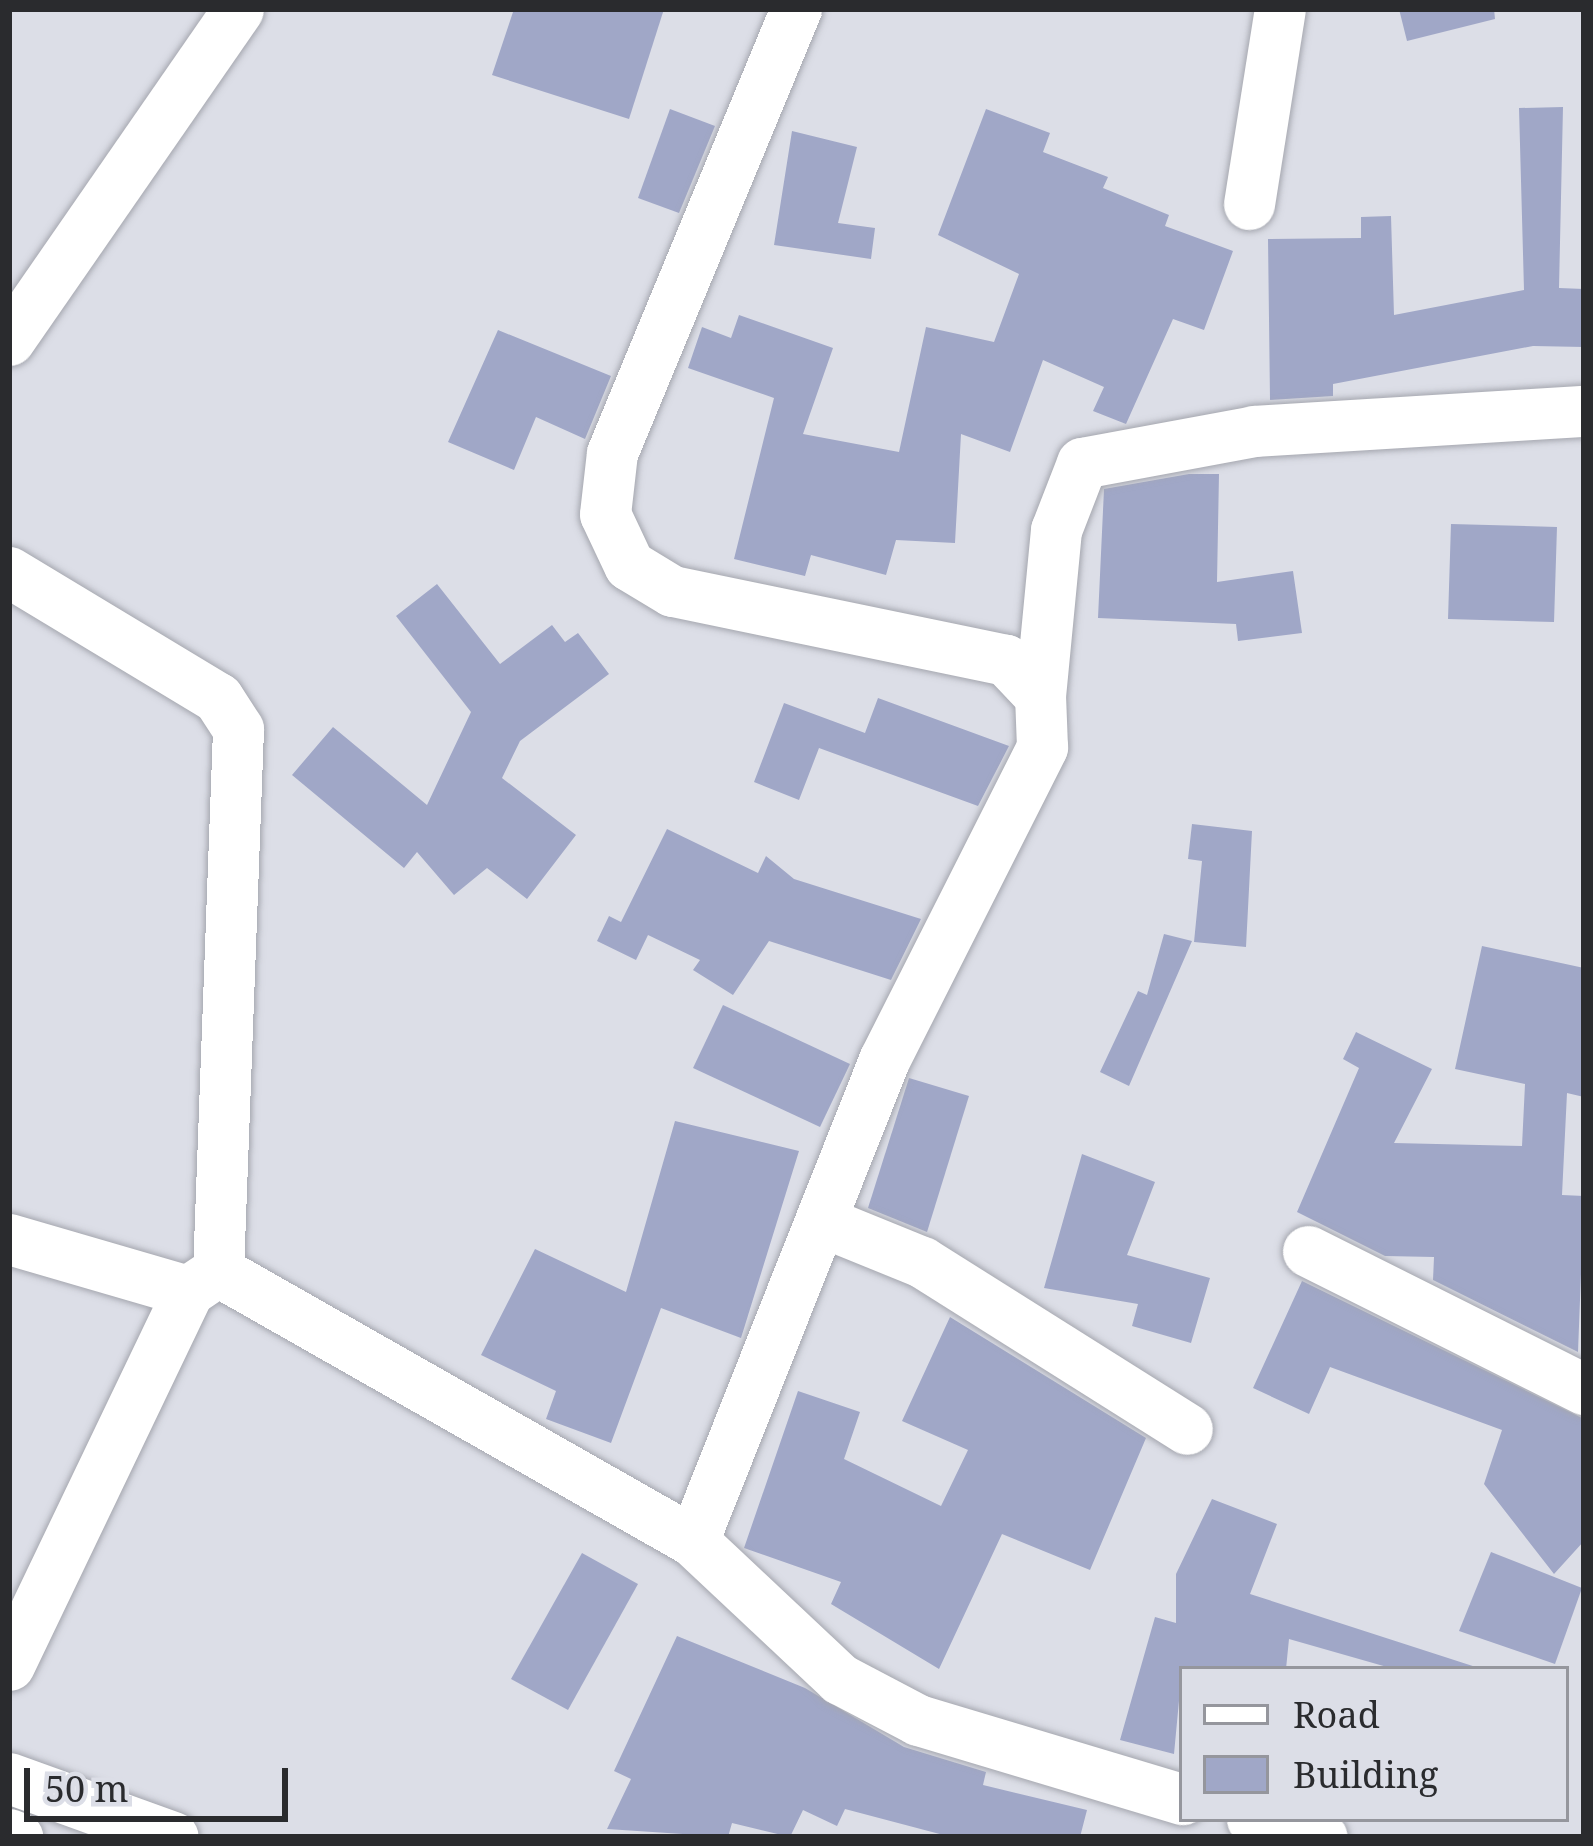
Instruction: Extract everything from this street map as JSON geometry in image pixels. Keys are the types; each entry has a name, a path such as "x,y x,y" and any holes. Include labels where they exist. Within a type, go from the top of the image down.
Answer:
{"street":[{"path":"9,340 238,9"},
{"path":"796,9 612,453 605,514 629,565 672,591 1006,660 1040,696"},
{"path":"1249,204 1280,9"},
{"path":"693,1541 884,1060 1042,747 1040,696 1056,530 1082,463 1254,430 1584,410"},
{"path":"9,572 218,698 238,729 203,1281 9,1665"},
{"path":"821,1221 922,1262 1186,1429"},
{"path":"9,1239 203,1281 693,1541 777,1628 879,1699 1179,1798"},
{"path":"1308,1251 1584,1389"},
{"path":"9,1778 173,1837"},
{"path":"1264,1822 1322,1837"}],"building":[{"path":"514,9 664,9 629,119 492,75"},
{"path":"1399,9 1494,9 1495,19 1407,41"},
{"path":"1563,107 1559,288 1584,289 1584,347 1533,346 1333,384 1333,396 1270,400 1268,239 1361,238 1361,217 1391,216 1394,315 1524,290 1519,108"},
{"path":"670,109 715,126 679,213 638,198"},
{"path":"986,109 1050,133 1043,152 1108,177 1103,188 1169,215 1165,226 1233,251 1204,330 1173,319 1126,424 1093,411 1104,387 1043,360 1010,452 961,434 955,543 896,540 886,575 811,555 805,576 734,559 774,398 688,368 702,327 731,338 739,315 833,348 803,434 899,452 926,327 994,342 1019,274 938,235"},
{"path":"792,131 857,147 838,223 875,228 871,259 774,245"},
{"path":"498,330 611,376 585,439 536,417 514,470 448,442"},
{"path":"1189,474 1219,474 1217,582 1293,571 1302,633 1238,641 1236,624 1098,618 1104,489"},
{"path":"1451,524 1557,527 1554,622 1448,619"},
{"path":"437,584 500,664 552,625 565,642 578,633 609,674 520,741 502,778 576,835 527,899 487,868 454,895 417,852 404,868 292,775 333,727 427,805 471,712 396,616"},
{"path":"878,698 1009,746 978,806 819,748 799,800 754,782 784,703 865,733"},
{"path":"1192,824 1252,831 1246,947 1194,942 1202,861 1188,859"},
{"path":"667,829 758,873 766,856 794,879 921,919 891,980 769,941 733,995 693,970 700,960 648,935 636,960 597,941 609,916 621,922"},
{"path":"1164,934 1192,941 1129,1086 1100,1072 1138,991 1147,995"},
{"path":"1482,946 1584,968 1584,1097 1567,1093 1562,1195 1584,1196 1578,1352 1433,1280 1434,1257 1385,1256 1297,1212 1359,1068 1343,1059 1356,1032 1432,1069 1394,1143 1522,1146 1525,1084 1455,1069"},
{"path":"723,1005 850,1064 820,1127 693,1068"},
{"path":"909,1078 969,1096 927,1232 868,1208"},
{"path":"675,1121 799,1151 741,1338 661,1308 611,1443 546,1419 556,1391 481,1355 535,1249 626,1292"},
{"path":"1082,1154 1155,1182 1127,1255 1210,1278 1191,1343 1132,1326 1138,1304 1044,1288"},
{"path":"1302,1281 1584,1419 1584,1541 1554,1574 1484,1484 1502,1430 1330,1367 1309,1414 1253,1388"},
{"path":"950,1317 1146,1438 1090,1570 1002,1534 939,1669 831,1604 841,1582 744,1548 798,1391 860,1412 844,1459 941,1506 968,1450 902,1421"},
{"path":"1212,1499 1277,1524 1250,1594 1473,1666 1384,1666 1289,1639 1286,1666 1179,1666 1174,1754 1120,1740 1155,1617 1176,1623 1176,1574"},
{"path":"1491,1552 1582,1588 1555,1664 1459,1631"},
{"path":"582,1553 638,1584 568,1710 511,1679"},
{"path":"677,1636 805,1688 904,1747 986,1772 983,1785 1087,1810 1080,1837 951,1837 845,1809 837,1826 803,1810 790,1837 732,1823 728,1837 607,1829 631,1779 614,1771"}]}
